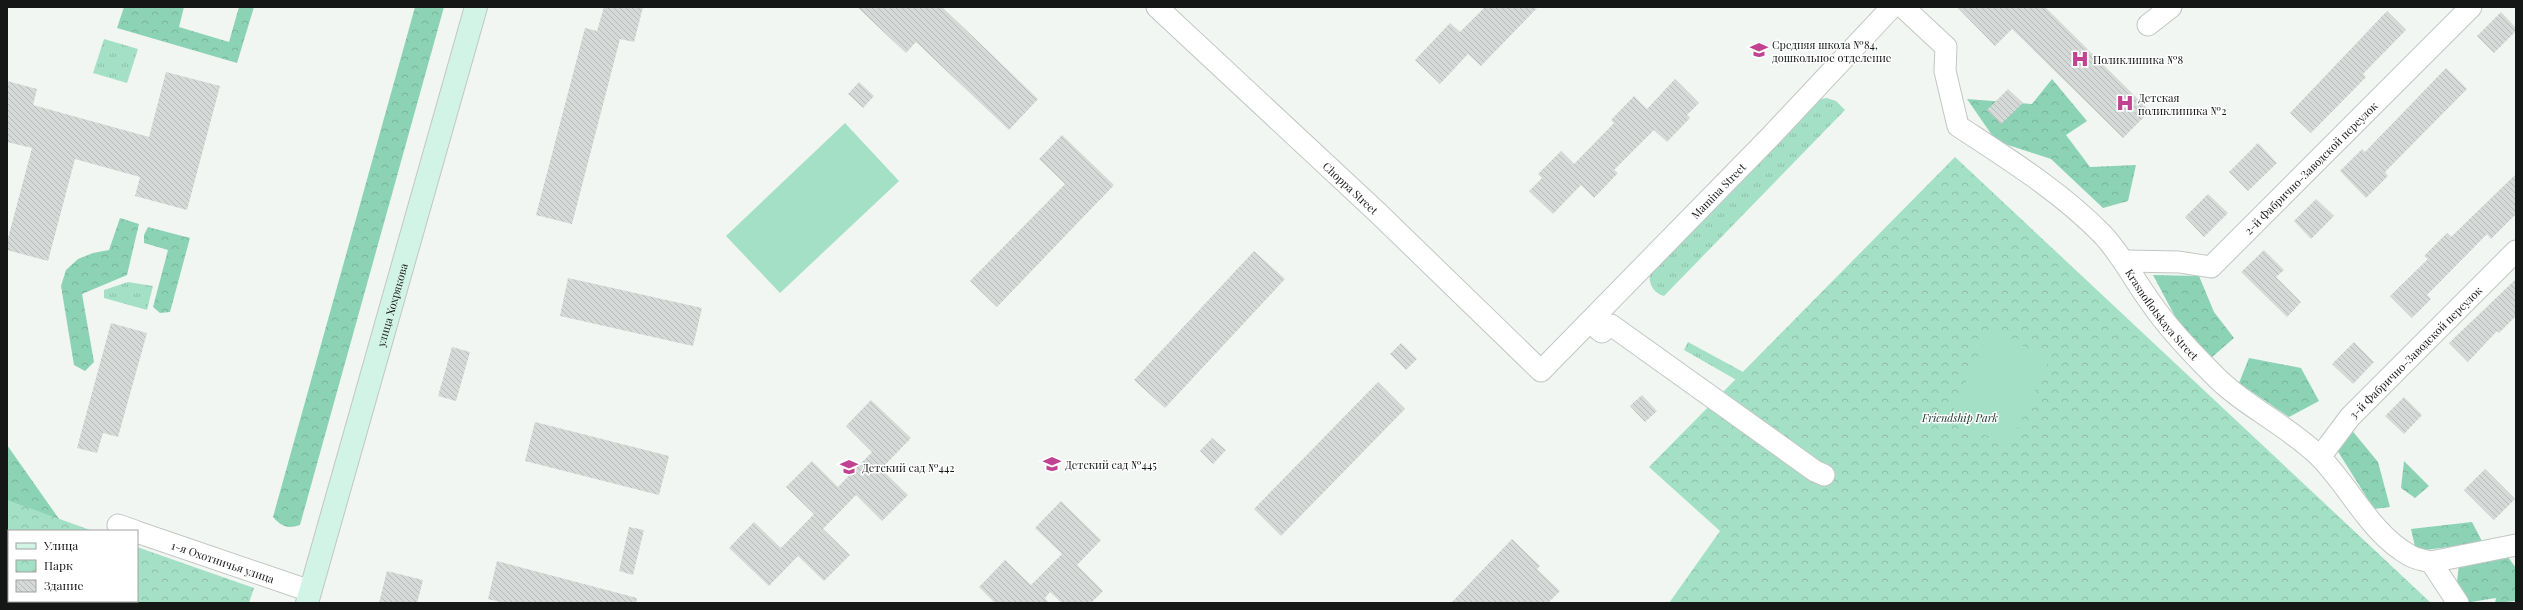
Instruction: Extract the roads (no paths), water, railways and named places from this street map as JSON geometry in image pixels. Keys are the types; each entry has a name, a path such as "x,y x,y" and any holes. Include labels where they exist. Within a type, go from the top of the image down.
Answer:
{"main road":[{"name":"улица Хохрякова","path":"308,597 476,7"}],"street":[{"name":"Choppa Street","path":"1157,7 1377,212 1541,371"},
{"name":"Mamina Street","path":"1541,371 1771,136 1892,7"},
{"name":"Krasnoflotskaya Street","path":"1903,7 1946,47 1945,71 1958,126 2064,200 2102,234 2126,261 2164,321 2234,395 2295,436 2320,457 2358,505 2393,544 2410,556 2431,562"},
{"path":"2148,25 2171,7"},
{"name":"2-й Фабрично-Заводской переулок","path":"2126,261 2179,262 2212,267 2471,7"},
{"name":"3-й Фабрично-Заводской переулок","path":"2320,457 2350,417 2516,251"},
{"path":"1598,329 1602,332 1611,325 1815,471 1824,475"},
{"name":"1-я Охотничья улица","path":"138,532 308,597"},
{"path":"2458,603 2431,562 2516,545"}],"place":[{"name":"Средняя школа №84, дошкольное отделение","path":"1759,50"},
{"name":"Поликлиника №8","path":"2080,59"},
{"name":"Детская поликлиника №2","path":"2125,103"},
{"name":"Детский сад №445","path":"1052,464"},
{"name":"Детский сад №442","path":"849,467"}],"park label":[{"name":"Friendship Park","path":"1960,417"}]}
